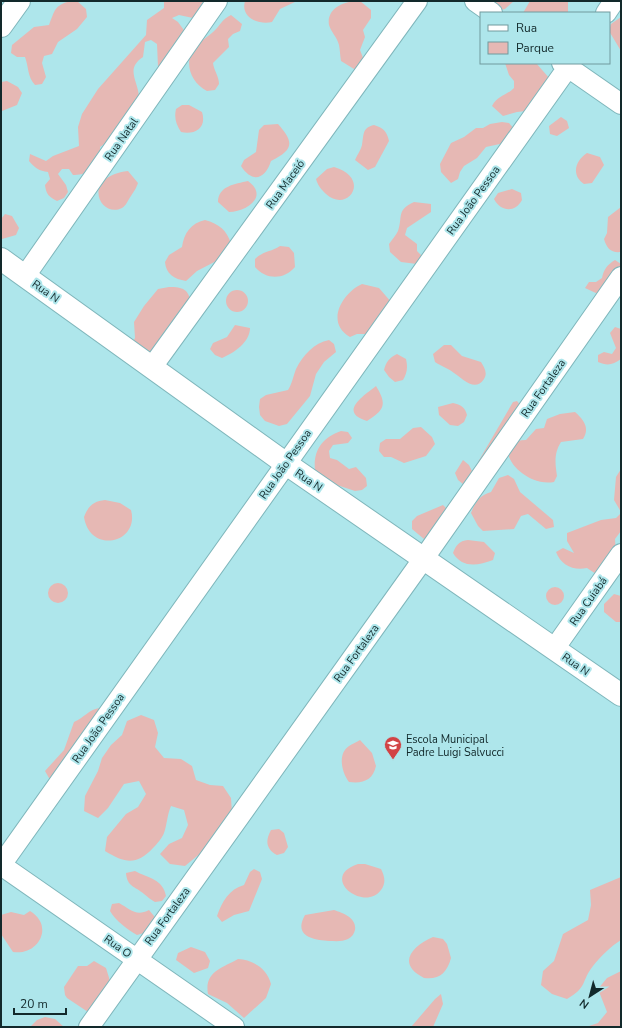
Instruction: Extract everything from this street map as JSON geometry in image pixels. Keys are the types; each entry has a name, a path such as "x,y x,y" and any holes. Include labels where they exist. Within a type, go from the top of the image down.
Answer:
{"street":[{"path":"1,26 18,1"},
{"name":"Rua Natal","path":"25,276 217,1"},
{"name":"Rua Maceió","path":"152,367 417,1"},
{"path":"475,1 491,12"},
{"path":"607,12 614,1"},
{"path":"567,64 621,104"},
{"name":"Rua João Pessoa","path":"1,865 567,64"},
{"name":"Rua N","path":"1,259 285,464 424,558 621,696"},
{"name":"Rua Fortaleza","path":"89,1027 424,558 621,277"},
{"name":"Rua Cuiabá","path":"554,648 621,554"},
{"name":"Rua O","path":"1,865 234,1027"}],"green space":[{"path":"70,1 77,1 86,9 87,17 77,29 58,42 52,54 44,56 42,63 46,77 42,84 35,85 29,75 25,57 17,57 11,53 12,45 34,27 49,25 56,9"},
{"path":"164,1 205,1 199,14 193,18 179,15 172,18 178,22 186,33 161,70 158,67 157,44 151,40 145,42 143,57 138,61 134,70 139,97 120,121 118,135 100,147 97,163 89,171 79,175 73,175 69,169 62,169 58,174 66,185 68,192 64,198 57,201 54,200 48,195 45,188 45,185 50,179 48,172 37,169 33,166 29,161 30,154 46,161 53,156 79,146 78,127 82,114 98,89 146,35 147,20 164,8"},
{"path":"245,1 297,1 280,9 272,22 267,23 256,21 248,16 244,7"},
{"path":"360,1 371,10 371,18 363,30 365,37 360,50 365,63 361,69 354,69 341,61 339,45 330,28 329,19 334,9 338,6 344,3"},
{"path":"482,1 514,1 505,9 497,11"},
{"path":"530,1 568,1 568,12 524,12"},
{"path":"231,15 242,24 240,31 233,34 228,39 229,47 213,63 219,84 215,90 207,91 197,83 193,77 189,65 190,58 192,52 198,44 213,32 225,18"},
{"path":"621,17 621,51 610,33 611,24"},
{"path":"505,64 537,64 550,79 526,111 503,116 492,106 494,102 514,88 514,81 509,75"},
{"path":"7,81 18,87 22,93 17,105 2,111 1,82"},
{"path":"182,105 189,105 202,112 203,122 199,129 186,133 181,132 175,118 175,112 176,109"},
{"path":"561,117 567,121 569,128 557,136 550,134 549,126"},
{"path":"502,122 509,123 515,130 509,142 486,147 477,158 464,166 458,179 451,183 441,172 440,164 451,143 464,137 476,128 483,128 490,124"},
{"path":"278,124 287,136 289,146 284,153 271,161 262,175 254,177 249,175 241,166 244,160 256,152 259,130 264,125"},
{"path":"374,125 384,131 389,141 375,167 368,170 355,160 361,147 365,130"},
{"path":"587,153 600,157 604,165 592,183 584,184 577,176 576,168 577,164"},
{"path":"334,167 345,172 352,179 354,186 348,197 342,200 334,199 326,194 316,179 327,169"},
{"path":"128,171 138,183 135,190 122,208 114,210 107,208 102,203 99,196 99,188 104,181 113,175"},
{"path":"248,181 254,187 256,197 248,206 243,209 229,212 218,202 221,192 224,189"},
{"path":"512,189 521,193 522,200 512,209 500,206 494,199 498,193"},
{"path":"414,202 431,204 431,212 407,228 405,235 417,244 417,251 422,256 417,264 401,262 390,252 389,244 398,231 402,211"},
{"path":"621,207 621,252 615,252 610,250 604,239 607,233 608,217"},
{"path":"5,214 12,216 19,228 16,235 2,239 1,219"},
{"path":"205,220 214,223 225,231 231,244 224,257 197,271 186,281 174,277 167,270 165,262 169,255 182,247 184,237 189,229 200,221"},
{"path":"280,246 289,247 294,253 295,267 291,271 275,277 264,274 255,267 255,259 258,256"},
{"path":"615,260 621,264 618,273 598,294 585,288 589,282 596,282 602,278 606,268"},
{"path":"362,284 379,288 392,303 372,334 357,334 350,337 343,331 339,324 339,309 348,294"},
{"path":"169,287 182,288 189,295 191,304 156,359 131,345 135,338 134,322 144,306 158,289"},
{"path":"237,290 245,293 248,301 245,309 237,312 229,309 226,301 229,293"},
{"path":"235,325 250,328 247,338 236,350 227,356 222,358 215,355 210,349 213,343 227,337"},
{"path":"615,327 621,329 621,359 610,364 598,362 598,355 604,352 612,354 616,348 610,333"},
{"path":"329,340 334,344 336,352 324,362 316,374 310,396 287,424 279,426 265,421 260,415 260,399 266,395 288,390 296,369 306,354 318,344"},
{"path":"444,345 451,345 462,356 481,362 486,375 484,379 477,385 473,385 435,362 433,354"},
{"path":"397,354 406,359 407,368 403,380 395,382 384,370 388,360"},
{"path":"376,386 380,392 383,402 381,410 367,421 358,417 354,413 354,408 360,399"},
{"path":"517,401 521,406 479,466 478,462 513,402"},
{"path":"453,403 462,407 467,415 464,422 458,426 450,425 439,415 438,407"},
{"path":"575,412 585,424 585,435 583,439 561,442 556,454 557,476 554,482 542,482 530,478 520,472 513,464 509,455 509,448 514,442 526,440 536,429 544,428 547,419 560,414"},
{"path":"421,427 432,437 435,444 426,456 404,463 391,457 384,457 379,451 380,443 386,439 400,439 413,428"},
{"path":"341,431 348,432 352,438 348,443 333,445 329,451 330,458 337,460 349,469 356,467 366,478 367,486 362,490 355,491 333,485 315,471 317,451 320,446 329,437"},
{"path":"463,460 469,465 475,477 464,485 458,480 455,473"},
{"path":"621,469 621,512 614,500 616,477"},
{"path":"508,475 514,479 520,492 553,520 554,527 546,529 528,514 521,516 514,529 483,531 478,526 471,513 474,506 481,497 491,492 499,478"},
{"path":"105,500 120,503 131,510 132,521 128,530 122,537 113,540 104,540 95,537 88,529 84,517 87,510 92,505"},
{"path":"443,505 448,510 434,534 424,539 412,529 412,521 417,516"},
{"path":"621,513 621,531 615,539 616,553 599,576 587,568 572,568 564,564 558,557 556,552 563,548 574,553 567,541 567,533 601,520 616,518"},
{"path":"468,540 484,542 495,553 493,560 481,564 470,564 457,558 453,553 455,548 462,541"},
{"path":"58,583 65,586 68,593 65,600 58,603 51,600 48,593 51,586"},
{"path":"551,587 559,587 564,592 562,603 559,605 551,605 546,600 546,592"},
{"path":"614,594 621,596 621,622 616,622 604,612 604,604"},
{"path":"100,708 104,711 55,781 49,778 45,771 64,750 74,722 93,710"},
{"path":"141,715 154,720 158,733 155,747 164,758 181,759 192,766 196,780 210,785 223,786 231,798 232,813 208,847 185,866 170,864 160,854 169,844 182,838 188,825 184,810 171,806 162,837 147,854 141,858 130,861 119,858 105,851 107,837 126,814 138,807 146,794 139,781 124,784 108,808 98,818 84,811 85,796 98,771 102,758 111,745 122,735 127,721"},
{"path":"360,740 372,753 376,766 375,771 370,778 363,782 349,782 344,774 342,764 343,754 345,749"},
{"path":"279,829 284,833 288,847 284,853 277,855 273,853 267,841 271,830"},
{"path":"358,864 365,864 381,869 384,877 384,885 381,890 373,896 365,897 356,895 348,890 343,884 342,877 347,870"},
{"path":"254,869 260,872 262,879 249,911 234,915 222,922 217,916 224,901 230,893 244,885 250,872"},
{"path":"135,871 158,882 162,886 166,896 162,901 155,902 130,884 126,873"},
{"path":"621,877 621,940 602,955 596,962 589,971 581,987 574,995 567,999 552,994 541,985 543,971 554,961 563,934 588,920 591,905 590,890"},
{"path":"119,903 130,910 140,913 149,910 154,916 155,923 144,933 137,935 115,918 110,911 112,904"},
{"path":"334,910 352,919 355,926 353,935 346,940 341,941 329,941 306,936 301,928 305,915"},
{"path":"30,911 37,917 41,924 42,932 40,939 36,945 30,949 22,952 13,952 1,934 1,915 11,912 24,915"},
{"path":"433,937 443,939 447,944 451,958 445,971 438,977 424,978 415,973 411,967 409,961 410,956 419,945"},
{"path":"191,947 205,952 210,961 208,968 194,973 176,960 178,953"},
{"path":"238,959 254,963 263,969 271,984 266,998 244,1018 227,1003 208,994 207,987 212,976 220,968"},
{"path":"94,961 106,968 110,981 91,1014 67,998 64,987 78,966 87,966"},
{"path":"621,971 621,1027 586,1027 598,1023 607,1012 598,989 607,978"},
{"path":"441,994 443,1004 433,1027 411,1027 435,999"},
{"path":"45,1017 55,1019 64,1027 30,1027 37,1020"}],"place":[{"name":"Escola Municipal Padre Luigi Salvucci","path":"393,760"}]}
